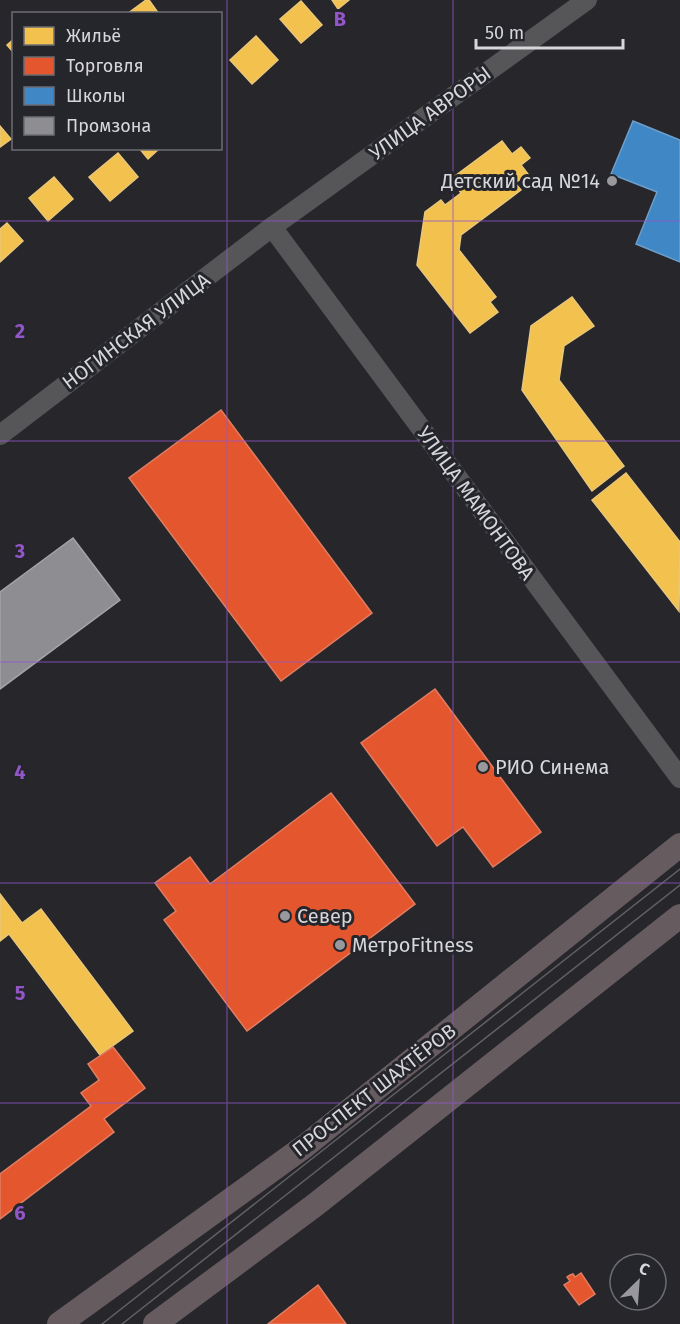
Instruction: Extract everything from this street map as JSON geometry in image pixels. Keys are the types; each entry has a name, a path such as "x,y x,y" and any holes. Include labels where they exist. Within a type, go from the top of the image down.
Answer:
{"main road":[{"name":"ПРОСПЕКТ ШАХТЁРОВ","path":"59,1324 305,1146 680,845"},
{"path":"155,1324 315,1205 680,916"}],"street":[{"name":"УЛИЦА АВРОРЫ","path":"272,227 587,0"},
{"name":"НОГИНСКАЯ УЛИЦА","path":"0,435 272,227"},
{"name":"УЛИЦА МАМОНТОВА","path":"272,227 680,778"}],"building: Жильё":[{"path":"149,0 158,12 130,12"},
{"path":"332,0 349,0 338,9"},
{"path":"301,1 322,25 301,43 280,19"},
{"path":"256,36 278,60 252,84 230,60"},
{"path":"12,41 12,51 7,45"},
{"path":"0,126 11,139 0,147"},
{"path":"502,141 512,154 521,147 530,158 521,165 528,174 515,183 521,190 461,235 459,250 496,297 490,302 498,312 470,333 417,265 425,212 441,200 445,205 461,193 451,179"},
{"path":"141,150 158,150 148,159"},
{"path":"118,153 138,177 110,201 89,177"},
{"path":"54,177 73,199 48,221 29,198"},
{"path":"7,223 23,241 0,262 0,229"},
{"path":"572,297 594,326 564,346 559,380 624,466 592,491 522,390 531,326"},
{"path":"626,473 680,542 679,611 592,500"},
{"path":"0,894 22,923 41,909 133,1031 100,1055 9,934 0,941"}],"building: Торговля":[{"path":"221,410 372,613 281,681 129,478"},
{"path":"435,689 541,832 493,867 463,827 437,846 361,743"},
{"name":"Север","path":"331,793 415,904 247,1031 164,920 176,911 155,883 190,857 210,884"},
{"path":"113,1047 145,1088 104,1119 114,1132 0,1219 0,1174 91,1106 81,1093 99,1080 88,1064"},
{"path":"581,1273 595,1294 579,1305 564,1285 570,1281 567,1277 573,1274 575,1277"},
{"path":"318,1285 346,1324 268,1324"}],"building: Школы":[{"path":"633,121 680,140 680,262 636,244 657,192 611,174"}],"building: Промзона":[{"path":"73,538 120,600 0,689 0,592"}],"tram line":[{"path":"102,1324 680,869"},
{"path":"122,1324 680,885"}],"place":[{"name":"Детский сад №14","path":"612,181"},
{"name":"РИО Синема","path":"483,767"},
{"name":"Север","path":"285,916"},
{"name":"МетроFitness","path":"340,945"}]}
